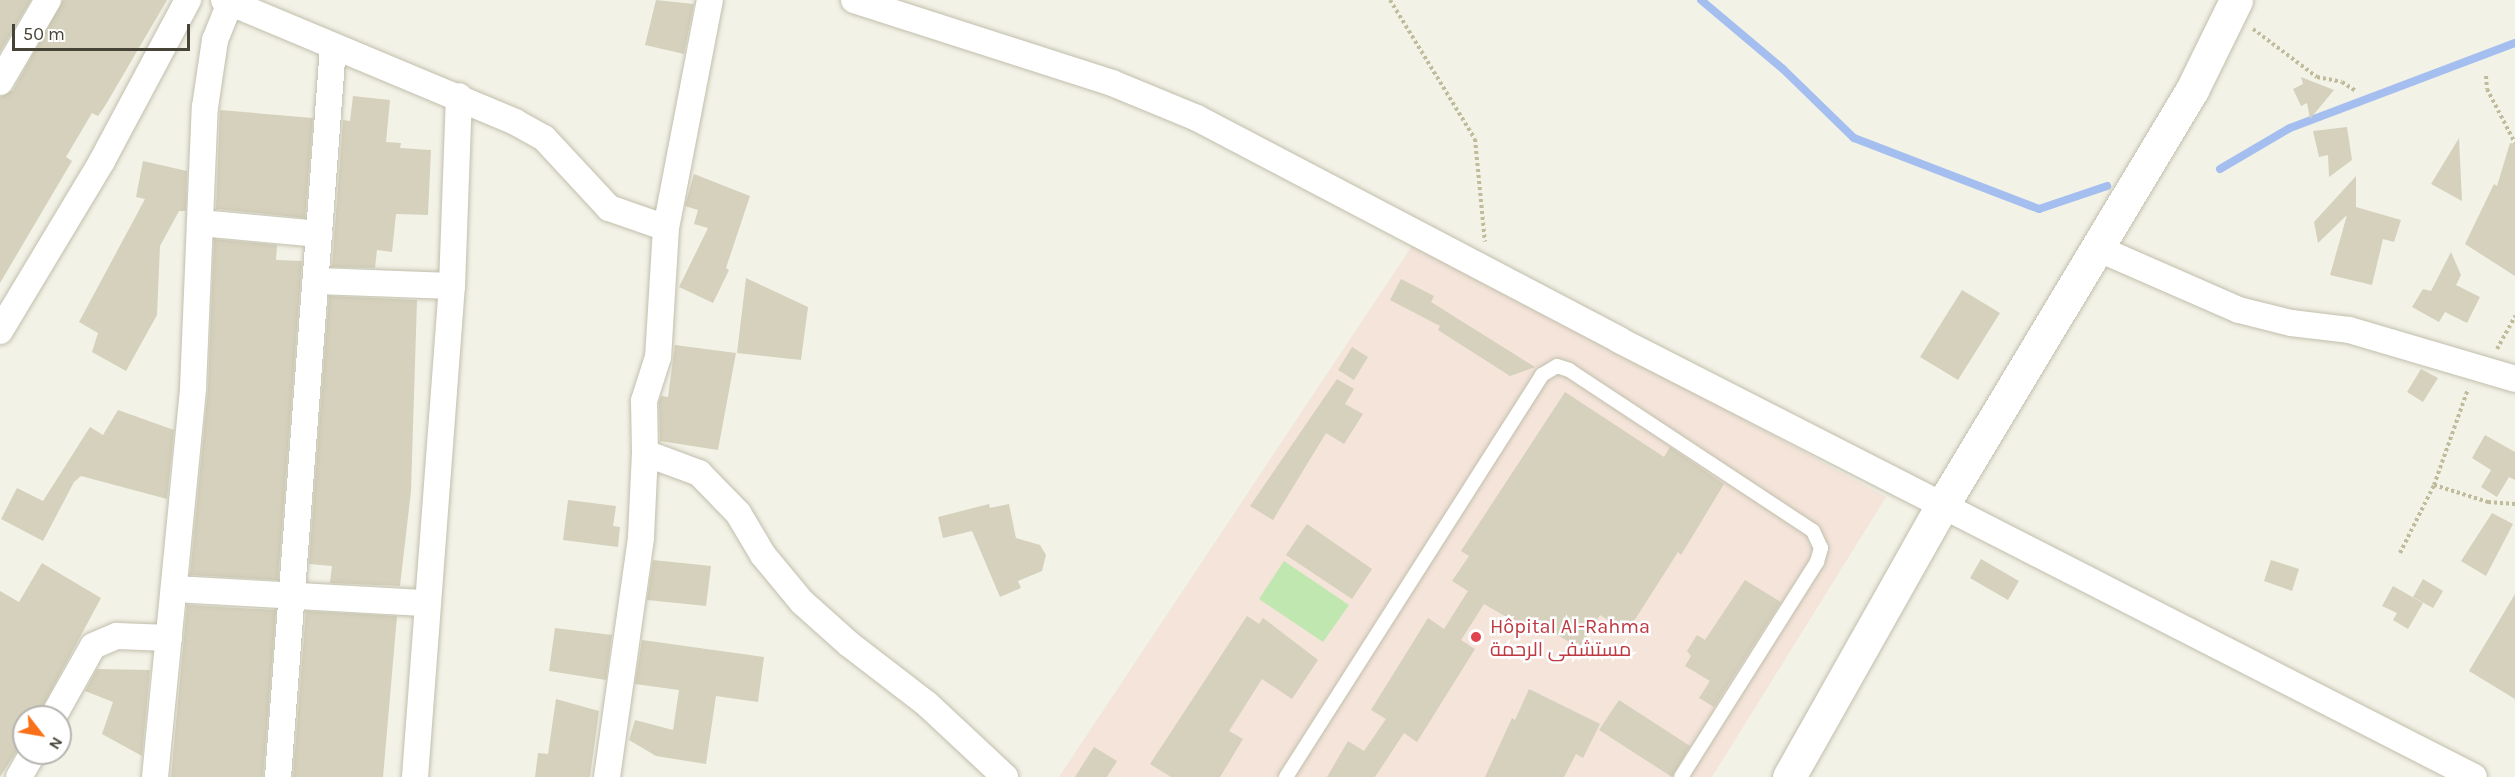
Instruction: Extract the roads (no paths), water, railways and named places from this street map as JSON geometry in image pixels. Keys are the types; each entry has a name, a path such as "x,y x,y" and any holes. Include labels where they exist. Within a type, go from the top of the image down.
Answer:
{"street":[{"path":"0,82 48,0"},
{"path":"1,328 102,161 188,0"},
{"path":"607,777 641,537 645,453 644,401 658,357 666,228 710,0"},
{"path":"854,0 1112,83 1197,118 1942,506 2474,777"},
{"path":"155,777 193,388 200,223 211,63 215,40 227,2 333,48 459,96 544,138 609,208 666,228"},
{"path":"1789,777 1942,506 2192,90 2234,6"},
{"path":"278,777 333,48"},
{"path":"414,777 452,286 459,96"},
{"path":"200,223 318,234"},
{"path":"2097,248 2239,310 2291,323 2349,330 2482,367 2515,379"},
{"path":"317,281 452,286"},
{"path":"645,453 699,473 738,513 763,555 802,602 849,645 927,704 1005,777"},
{"path":"174,588 428,603"},
{"path":"60,705 93,646 117,636 169,638"}],"lane":[{"path":"1286,777 1542,375 1557,366 1569,370 1814,531 1821,548 1817,562 1681,777"}],"waterway":[{"path":"1701,0 1783,69 1854,138 2039,209 2107,186"},
{"path":"2220,169 2290,128 2515,43"}],"place":[{"name":"Hôpital Al-Rahma مستشفى الرحمة","path":"1476,637"}]}
